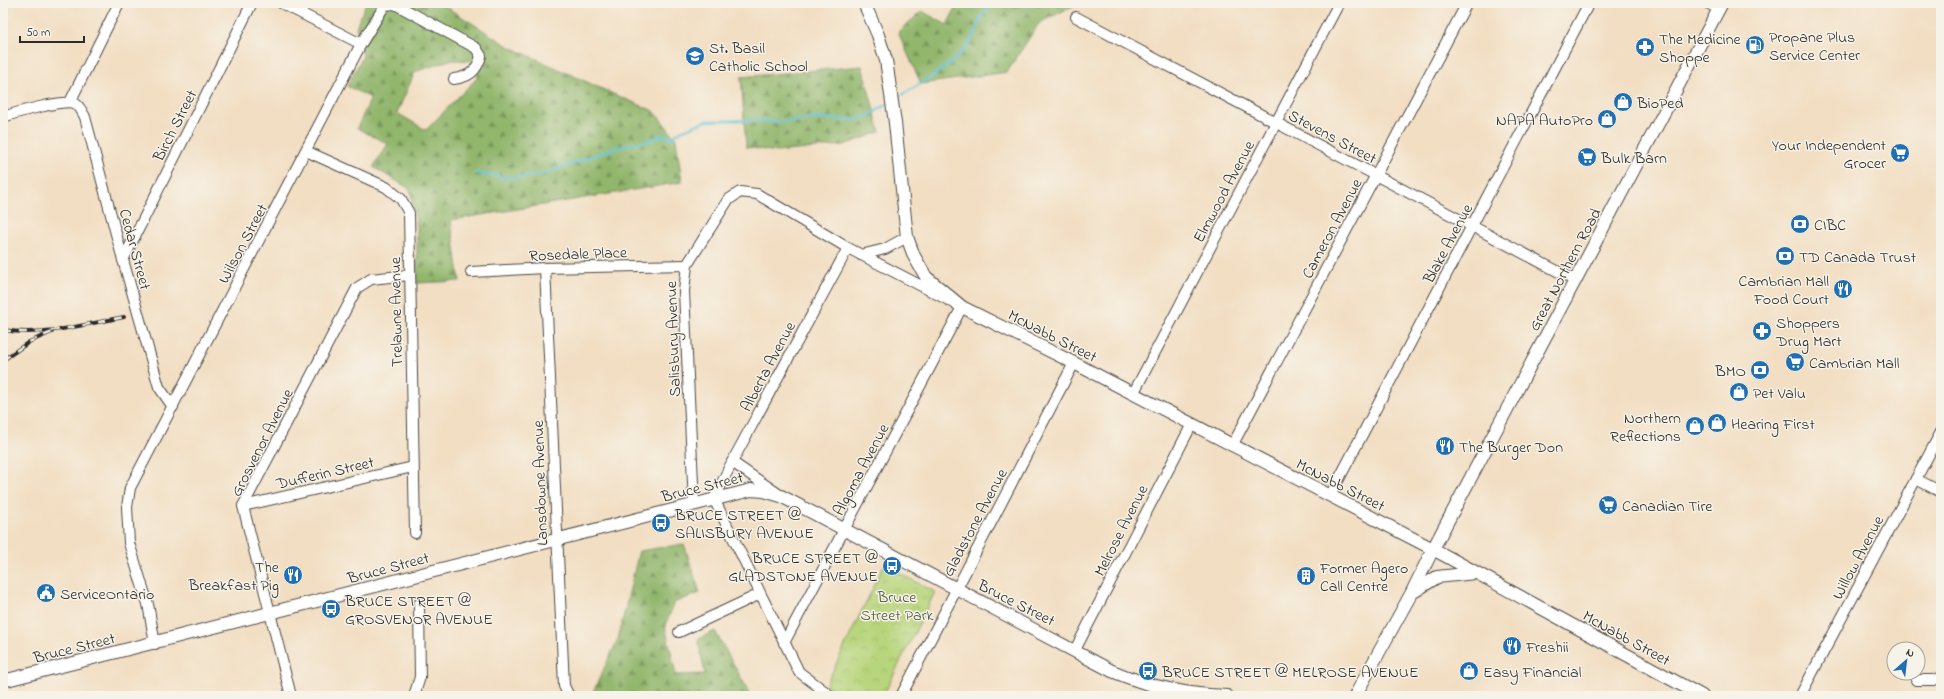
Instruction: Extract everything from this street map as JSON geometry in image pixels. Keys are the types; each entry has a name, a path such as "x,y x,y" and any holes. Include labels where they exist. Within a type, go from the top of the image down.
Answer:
{"main road":[{"name":"McNabb Street","path":"864,3 878,35 886,60 895,123 907,237 914,256 926,277 962,308 1074,363 1433,549 1702,696"},
{"name":"Great Northern Road","path":"1355,696 1411,594 1433,549 1720,6"},
{"name":"Bruce Street","path":"3,681 155,644 556,539 751,490 764,491 781,496 1075,650 1112,672 1142,683 1172,691 1227,696"},
{"path":"1411,594 1437,576 1476,573"}],"street":[{"path":"3,117 34,108 70,102 119,3"},
{"name":"Birch Street","path":"123,260 252,3"},
{"path":"281,3 361,44"},
{"name":"Elmwood Avenue","path":"1133,394 1339,3"},
{"name":"Cameron Avenue","path":"1232,446 1377,176 1467,3"},
{"name":"Blake Avenue","path":"1330,496 1589,3"},
{"path":"1707,3 1720,6"},
{"name":"Wilson Street","path":"155,644 148,604 129,543 127,507 130,488 361,44 385,5 395,4 476,48 481,56 479,64 474,72 464,78 454,80"},
{"name":"Stevens Street","path":"1076,17 1576,281"},
{"name":"Cedar Street","path":"70,102 76,104 85,117 159,387 173,407"},
{"name":"Trelawne Avenue","path":"306,151 386,187 401,199 409,213 415,533"},
{"name":"McNabb Street","path":"740,192 756,194 848,248 962,308"},
{"name":"Salisbury Avenue","path":"694,504 684,291 687,265 728,200 740,192"},
{"path":"861,255 885,249 907,237"},
{"name":"Alberta Avenue","path":"714,499 732,462 848,248"},
{"name":"Rosedale Place","path":"470,272 545,268 687,265"},
{"name":"Lansdowne Avenue","path":"545,268 556,539 564,686 569,696"},
{"name":"Grosvenor Avenue","path":"291,696 269,614 243,506 357,288 371,278 409,275"},
{"name":"Algoma Avenue","path":"784,643 962,308"},
{"name":"Gladstone Avenue","path":"901,696 1074,363"},
{"name":"Melrose Avenue","path":"1075,650 1192,424"},
{"name":"Willow Avenue","path":"1800,696 1941,432"},
{"name":"Bruce Street","path":"732,462 781,496"},
{"name":"Dufferin Street","path":"243,506 413,467"},
{"path":"1916,479 1941,492"},
{"path":"714,499 799,672 831,696"},
{"path":"679,632 760,594"},
{"path":"414,696 420,677 419,604"},
{"path":"1926,680 1934,680 1941,677"},
{"path":"561,696 564,686"}],"green space":[{"path":"366,3 440,3 508,46 654,111 676,139 682,182 451,220 460,281 417,283 417,227 410,189 373,167 388,144 357,128 371,98 347,86 363,56 356,27","holes":["450,60 478,61 477,78 426,130 397,113 415,72"]},
{"path":"958,3 1079,3 1039,23 1007,72 921,84 898,32 922,11 947,25"},
{"path":"862,66 880,132 844,145 777,152 746,147 741,77"},
{"path":"684,544 700,593 675,602 665,625 676,675 705,674 698,639 715,631 751,696 591,696 618,639 639,551"},
{"name":"Bruce Street Park","path":"884,565 935,592 883,696 848,696 826,685"}],"waterway":[{"path":"895,99 914,88 954,60 973,38 979,22 985,12 995,3"},
{"path":"476,173 510,178 544,174 615,148 650,140 662,135 671,138 681,131 706,121 753,120 780,122 819,118 854,120 868,116 889,103"}],"railway":[{"path":"3,330 18,332 49,331 124,317"},
{"path":"3,360 29,342 52,332"},
{"path":"3,679 7,696"}],"place":[{"name":"Propane Plus Service Center","path":"1755,45"},
{"name":"The Medicine Shoppe","path":"1645,47"},
{"name":"St. Basil Catholic School","path":"695,56"},
{"name":"BioPed","path":"1623,102"},
{"name":"NAPA AutoPro","path":"1607,119"},
{"name":"Your Independent Grocer","path":"1900,153"},
{"name":"Bulk Barn","path":"1587,157"},
{"name":"CIBC","path":"1800,224"},
{"name":"TD Canada Trust","path":"1785,256"},
{"name":"Cambrian Mall Food Court","path":"1843,289"},
{"name":"Shoppers Drug Mart","path":"1762,331"},
{"name":"Cambrian Mall","path":"1795,362"},
{"name":"BMO","path":"1760,370"},
{"name":"Pet Valu","path":"1739,392"},
{"name":"Hearing First","path":"1717,423"},
{"name":"Northern Reflections","path":"1695,426"},
{"name":"The Burger Don","path":"1445,446"},
{"name":"Canadian Tire","path":"1608,505"},
{"name":"BRUCE STREET @ SALISBURY AVENUE","path":"661,523"},
{"name":"BRUCE STREET @ GLADSTONE AVENUE","path":"892,566"},
{"name":"The Breakfast Pig","path":"293,575"},
{"name":"Former Agero Call Centre","path":"1306,576"},
{"name":"ServiceOntario","path":"46,593"},
{"name":"BRUCE STREET @ GROSVENOR AVENUE","path":"331,609"},
{"name":"Freshii","path":"1512,646"},
{"name":"BRUCE STREET @ MELROSE AVENUE","path":"1148,671"},
{"name":"Easy Financial","path":"1469,671"}]}
